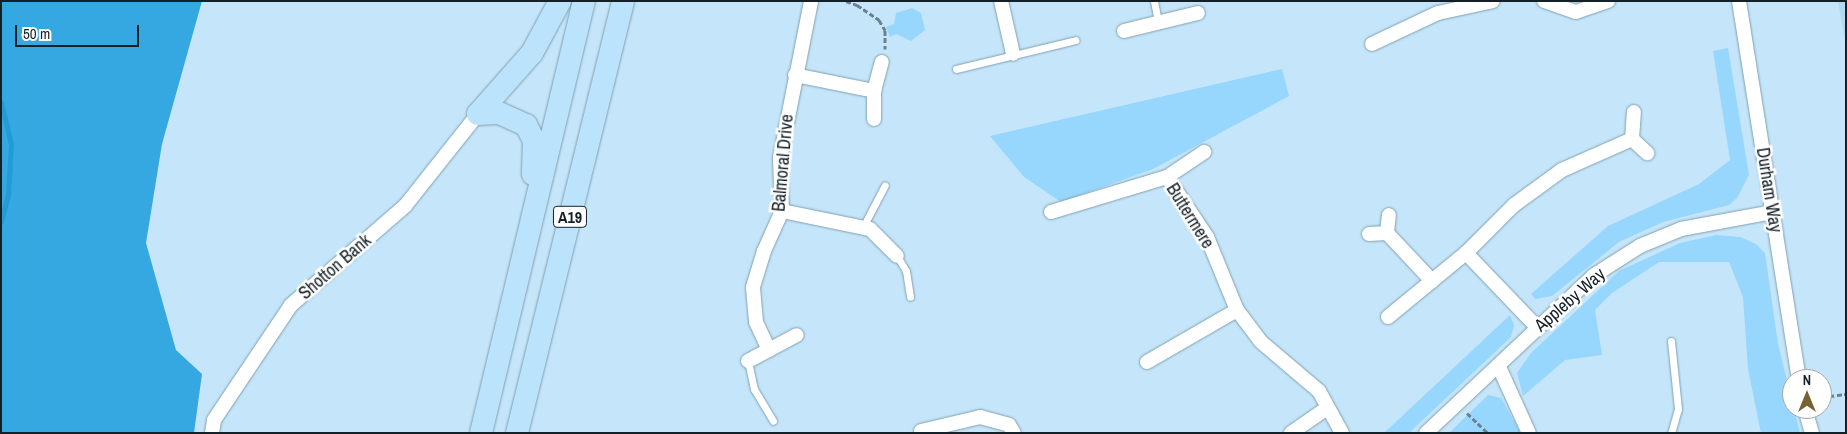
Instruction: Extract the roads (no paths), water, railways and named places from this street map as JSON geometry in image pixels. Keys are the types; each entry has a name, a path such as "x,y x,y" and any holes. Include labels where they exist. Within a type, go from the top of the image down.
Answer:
{"highway":[{"path":"478,114 532,53 560,1"},
{"name":"A19","path":"480,433 584,1"},
{"name":"A19","path":"517,433 623,1"},
{"path":"478,114 500,113 526,125 534,141 533,215"}],"street":[{"name":"Balmoral Drive","path":"769,350 756,322 753,287 764,251 782,210 780,158 811,1"},
{"path":"1001,1 1013,54"},
{"path":"1372,44 1438,13 1493,1"},
{"path":"1544,1 1576,12 1608,1"},
{"name":"Durham Way","path":"1739,1 1797,369"},
{"path":"1124,31 1198,13"},
{"path":"874,119 874,91 882,62"},
{"path":"795,75 874,91"},
{"path":"1632,139 1634,112"},
{"name":"Shotton Bank","path":"212,433 214,420 291,306 405,206 478,114"},
{"path":"1632,139 1647,153"},
{"path":"1388,317 1466,252 1514,205 1562,170 1632,139"},
{"path":"1167,177 1204,152"},
{"name":"Buttermere","path":"1051,212 1167,177 1207,237 1238,310 1260,341 1319,391 1342,433"},
{"path":"782,210 870,229 897,256"},
{"name":"Appleby Way","path":"1426,433 1499,367 1537,327 1593,276 1640,246 1681,229 1773,212"},
{"path":"1389,215 1387,233 1432,281"},
{"path":"1369,234 1387,233"},
{"path":"1466,252 1537,327"},
{"path":"1147,362 1238,310"},
{"path":"748,361 797,335"},
{"path":"1499,367 1529,433"},
{"path":"1291,433 1327,408"},
{"path":"922,431 980,417 1009,425 1014,433"},
{"path":"1808,419 1812,433"}],"lane":[{"path":"1154,1 1158,22"},
{"path":"956,69 1076,40"},
{"path":"863,227 885,185"},
{"path":"897,256 906,271 910,297"},
{"path":"1671,341 1678,409 1671,433"},
{"path":"748,361 754,389 773,421"}],"waterway":[{"path":"1,102 11,144 8,195 1,222"}]}
